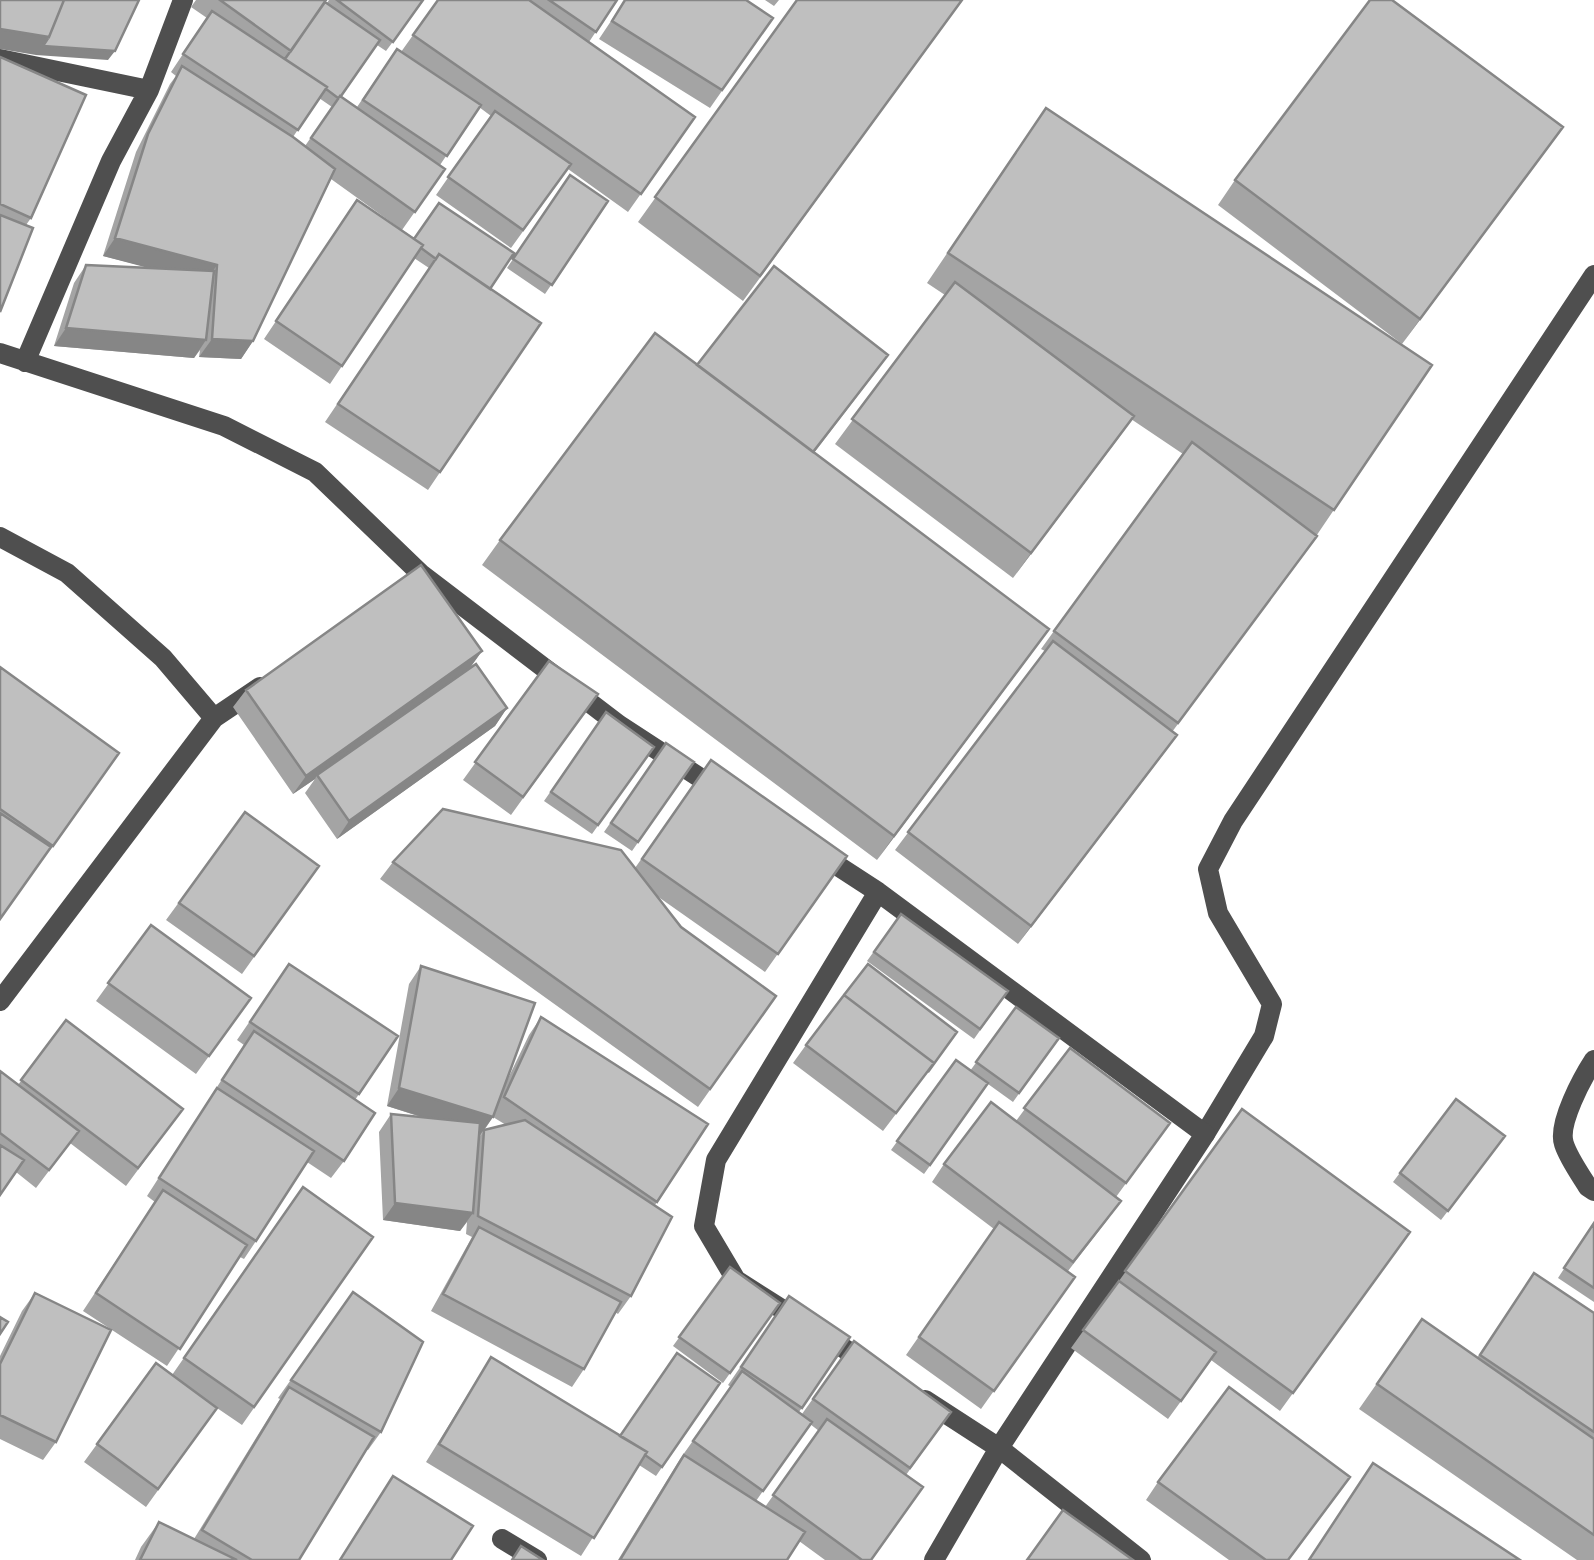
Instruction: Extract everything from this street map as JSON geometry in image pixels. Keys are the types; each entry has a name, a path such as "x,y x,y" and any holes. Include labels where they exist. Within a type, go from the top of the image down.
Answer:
{"street":[{"path":"26,362 111,161 149,90 184,0"},
{"path":"0,59 149,90"},
{"path":"934,1560 1000,1448 1205,1134 1264,1036 1272,1004 1218,913 1208,868 1233,822 1594,275"},
{"path":"0,353 224,426 315,472 414,579 618,724 734,800"},
{"path":"0,537 67,573 163,658 214,718"},
{"path":"0,1001 214,718 273,678"},
{"path":"798,840 878,892 1205,1134"},
{"path":"877,1369 736,1280 704,1226 716,1160 878,892"},
{"path":"1594,1060 1583,1077 1563,1128 1562,1141 1594,1192"},
{"path":"908,1389 1000,1448 1141,1560"},
{"path":"502,1540 537,1560"}],"building":[{"path":"0,0 64,0 49,37 0,29"},
{"path":"64,0 139,0 115,51 43,46"},
{"path":"220,0 326,0 291,51"},
{"path":"337,0 423,0 393,42"},
{"path":"438,0 529,0 695,117 641,194 413,35"},
{"path":"549,0 617,0 596,32"},
{"path":"625,0 746,0 773,18 722,90 612,21"},
{"path":"797,0 962,0 760,276 655,197"},
{"path":"1370,0 1392,0 1563,127 1420,319 1235,180"},
{"path":"325,2 380,40 338,98 285,59"},
{"path":"212,11 327,87 298,130 183,54"},
{"path":"397,49 481,105 447,156 363,100"},
{"path":"0,57 86,95 31,218 0,204"},
{"path":"182,66 293,137 335,169 253,341 212,339 217,265 115,238 148,134"},
{"path":"340,96 445,169 415,212 311,138"},
{"path":"1046,108 1432,365 1334,510 948,253"},
{"path":"495,111 571,164 523,230 448,177"},
{"path":"570,175 608,201 552,285 513,259"},
{"path":"357,200 423,245 342,366 276,321"},
{"path":"439,203 514,253 490,289 439,254 436,259 414,239"},
{"path":"0,215 33,228 0,312"},
{"path":"439,254 541,323 440,472 338,404"},
{"path":"86,265 214,271 206,340 66,328"},
{"path":"774,266 888,355 813,452 697,365"},
{"path":"955,282 1134,416 1031,553 852,419"},
{"path":"655,333 1049,629 894,836 500,540"},
{"path":"1192,442 1317,536 1178,723 1054,631"},
{"path":"421,565 482,651 306,776 246,690"},
{"path":"1053,641 1177,735 1031,926 908,832"},
{"path":"549,661 598,694 523,797 475,762"},
{"path":"476,664 507,708 349,821 317,775"},
{"path":"0,667 119,753 53,846 0,809"},
{"path":"606,712 654,747 598,825 551,792"},
{"path":"666,743 694,762 638,842 611,823"},
{"path":"711,760 847,856 778,954 642,859"},
{"path":"443,809 621,850 681,927 776,996 710,1089 393,862"},
{"path":"245,812 319,866 254,956 179,903"},
{"path":"0,813 51,847 0,919"},
{"path":"901,914 1008,991 980,1029 874,952"},
{"path":"151,925 251,998 209,1056 108,983"},
{"path":"289,964 398,1036 359,1094 250,1022"},
{"path":"868,964 957,1032 928,1072 934,1063 844,995"},
{"path":"421,966 535,1003 493,1117 399,1088"},
{"path":"844,995 934,1063 896,1113 806,1045"},
{"path":"1016,1007 1059,1038 1019,1093 976,1062"},
{"path":"541,1017 708,1124 657,1202 504,1097"},
{"path":"66,1020 183,1109 138,1168 21,1080"},
{"path":"254,1031 375,1113 344,1161 222,1080"},
{"path":"1070,1048 1170,1123 1126,1183 1024,1108"},
{"path":"956,1060 988,1083 930,1165 897,1141"},
{"path":"0,1071 79,1131 49,1170 0,1133"},
{"path":"217,1088 314,1151 256,1241 159,1178"},
{"path":"1456,1099 1505,1136 1448,1211 1400,1173"},
{"path":"991,1102 1121,1201 1073,1262 944,1164"},
{"path":"1242,1109 1410,1232 1293,1393 1125,1271"},
{"path":"391,1114 480,1123 473,1213 395,1203"},
{"path":"525,1120 672,1217 631,1296 478,1216 484,1130"},
{"path":"0,1145 24,1160 0,1195"},
{"path":"303,1187 373,1237 254,1407 184,1358"},
{"path":"163,1190 247,1245 180,1349 96,1293"},
{"path":"999,1222 1075,1277 994,1391 919,1337"},
{"path":"1594,1223 1594,1288 1564,1268"},
{"path":"479,1227 621,1302 584,1369 443,1294"},
{"path":"730,1267 780,1303 730,1373 679,1337"},
{"path":"1534,1273 1594,1313 1594,1432 1480,1355"},
{"path":"1119,1281 1216,1352 1181,1401 1083,1330"},
{"path":"353,1292 423,1342 381,1432 291,1380"},
{"path":"35,1293 111,1330 56,1442 0,1415 0,1364"},
{"path":"789,1296 850,1337 802,1408 741,1367"},
{"path":"0,1317 8,1322 0,1334"},
{"path":"1422,1319 1594,1439 1594,1535 1377,1384"},
{"path":"854,1341 951,1412 910,1468 813,1399"},
{"path":"677,1353 720,1383 662,1467 645,1455 647,1452 620,1436"},
{"path":"491,1357 647,1452 594,1538 439,1444"},
{"path":"156,1363 217,1408 158,1489 97,1444"},
{"path":"742,1371 812,1422 763,1491 693,1441"},
{"path":"289,1387 374,1437 299,1560 252,1560 202,1530"},
{"path":"1229,1387 1350,1477 1288,1560 1266,1560 1158,1482"},
{"path":"827,1419 923,1487 871,1560 862,1560 773,1495"},
{"path":"684,1455 805,1532 787,1560 620,1560"},
{"path":"1373,1463 1520,1560 1309,1560"},
{"path":"393,1476 473,1526 451,1560 340,1560"},
{"path":"1063,1510 1133,1560 1027,1560"},
{"path":"159,1522 237,1560 140,1560"},
{"path":"521,1546 543,1560 512,1560"}]}
